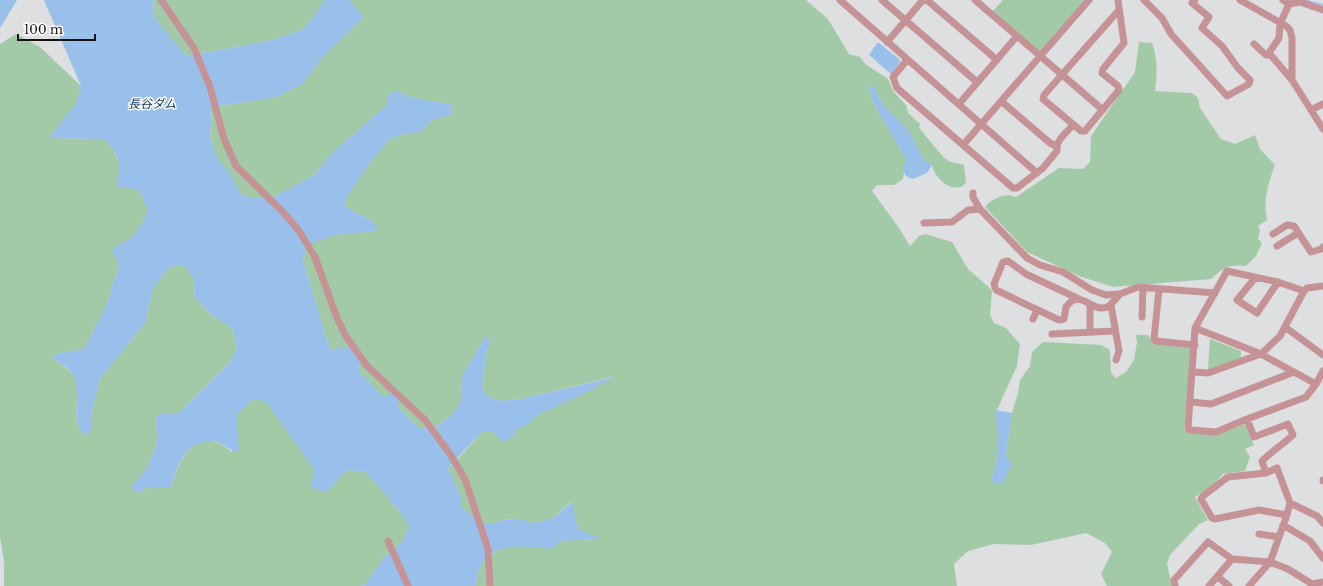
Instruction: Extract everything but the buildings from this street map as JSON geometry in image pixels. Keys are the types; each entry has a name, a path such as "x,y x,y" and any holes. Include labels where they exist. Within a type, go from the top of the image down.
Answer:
{"street":[{"path":"161,0 194,48 210,87 224,139 236,166 283,212 299,231 315,257 337,318 352,346 367,366 425,420 450,454 465,480 476,508 488,549 490,586"},
{"path":"840,0 886,42 1037,173"},
{"path":"882,0 977,82"},
{"path":"886,42 923,0"},
{"path":"927,0 997,60"},
{"path":"975,0 1103,110"},
{"path":"963,145 1041,57 1088,0"},
{"path":"1118,0 1124,43 1103,68 1102,73 1118,86 1119,90 1085,131 1080,131 1043,99 1044,95 1119,10"},
{"path":"1144,0 1162,18 1168,30 1227,96 1249,84 1250,80 1238,68 1222,46 1202,28 1209,16 1192,3 1194,0"},
{"path":"1240,0 1290,30 1292,38 1292,80"},
{"path":"1270,55 1269,53 1279,38 1280,24 1286,2 1299,1 1323,10"},
{"path":"959,104 1017,36"},
{"path":"1254,44 1266,55 1270,55 1292,80 1323,130"},
{"path":"907,60 893,78 897,88 1013,188 1017,188 1037,173 1057,152 1056,146 1073,125"},
{"path":"1001,101 1050,143 1056,146"},
{"path":"1311,110 1323,104"},
{"path":"973,193 973,197 980,208 1027,258 1040,265 1063,272 1092,290 1106,295 1120,294 1138,287 1215,293"},
{"path":"924,223 952,222 968,210 980,208"},
{"path":"1273,234 1287,225 1294,226 1311,252 1323,247"},
{"path":"1278,246 1298,233"},
{"path":"1079,299 1068,304 1065,311 1065,317 1062,320 1037,310 996,290 994,284 1003,262 1008,261 1026,274 1079,299 1090,305 1100,308 1110,305 1120,294"},
{"path":"1304,291 1278,282 1255,278 1240,272 1228,271 1196,328 1194,372 1188,428 1190,430 1216,432 1306,397 1316,384 1323,371"},
{"path":"1255,278 1237,300 1257,313 1278,282"},
{"path":"1194,372 1208,374 1261,354 1280,336 1304,291 1307,288 1323,286"},
{"path":"1142,317 1143,288"},
{"path":"1159,289 1154,339 1156,341 1195,344"},
{"path":"1090,305 1090,332"},
{"path":"1110,305 1119,351 1116,360"},
{"path":"1033,319 1037,310"},
{"path":"1285,327 1323,355"},
{"path":"1196,328 1261,354 1316,384"},
{"path":"1052,334 1114,331"},
{"path":"1191,402 1211,404 1294,372"},
{"path":"1247,419 1254,437 1288,424 1293,435 1270,456 1264,458 1262,461 1266,473"},
{"path":"1250,586 1270,562 1287,515 1290,504 1277,468 1266,473 1228,477 1201,499 1212,518 1259,510 1287,515"},
{"path":"1290,504 1317,516 1323,523"},
{"path":"1283,525 1310,541 1323,558"},
{"path":"1259,534 1279,537"},
{"path":"1175,586 1174,580 1208,542 1232,559 1270,562 1288,569 1312,585 1323,582"},
{"path":"389,543 408,586"},
{"path":"1209,586 1232,559"},
{"path":"1218,577 1229,586"}],"green space":[{"path":"154,0 325,0 304,29 273,40 186,56 153,16"},
{"path":"349,0 806,0 828,19 849,54 860,57 865,64 888,79 893,91 906,105 908,113 920,124 919,128 942,156 949,161 964,165 966,183 961,187 951,187 941,181 936,175 932,165 924,160 908,130 883,105 876,90 867,84 874,104 906,159 903,179 894,185 877,185 872,191 910,246 919,236 925,234 952,242 968,269 992,290 990,315 994,323 1006,328 1020,344 1017,366 997,410 998,457 991,482 1006,455 1012,413 1020,380 1030,366 1032,352 1043,342 1101,345 1110,350 1111,373 1116,378 1126,372 1134,360 1137,342 1136,335 1148,335 1153,343 1192,348 1184,430 1219,434 1245,424 1254,445 1245,449 1250,457 1245,471 1223,474 1211,487 1195,497 1208,520 1199,524 1170,555 1167,564 1172,586 1107,586 1101,574 1112,552 1105,543 1086,533 1031,545 994,544 968,551 954,564 957,586 476,586 478,572 484,561 492,554 502,549 526,546 552,548 560,541 599,539 578,529 571,502 552,519 533,523 519,519 503,520 490,524 475,519 462,507 462,500 448,468 482,432 494,432 502,442 512,437 518,427 524,425 535,417 613,377 521,399 499,401 487,396 482,387 486,355 490,344 487,334 462,376 461,400 458,407 450,416 436,427 420,429 398,407 384,398 360,373 360,359 330,350 303,261 308,244 335,235 376,231 375,223 346,207 345,200 364,171 389,139 407,133 421,132 432,120 451,115 453,105 414,98 396,91 388,104 333,152 314,175 274,197 260,198 242,196 229,172 217,159 210,137 212,107 276,97 302,84 322,58 364,17"},
{"path":"1003,0 1086,0 1040,53 992,12"},
{"path":"16,34 40,47 81,86 77,102 49,138 104,139 114,150 120,165 139,190 148,210 142,224 135,234 113,249 119,265 106,306 84,349 56,354 53,358 69,370 75,378 77,386 77,419 79,427 84,435 91,431 91,414 100,379 145,323 153,288 170,267 185,265 193,278 195,298 210,314 232,328 237,347 230,362 178,414 162,414 155,417 158,440 148,467 132,487 137,493 149,487 171,487 185,454 198,443 206,441 216,442 232,452 237,414 254,399 266,401 314,469 325,493 347,470 366,472 401,513 409,526 402,542 385,556 367,582 362,586 4,586 4,562 0,537 0,44"},
{"path":"1139,42 1152,43 1156,67 1155,91 1192,93 1198,98 1200,108 1221,139 1235,144 1255,135 1260,149 1275,165 1266,198 1267,220 1258,226 1260,230 1258,239 1262,243 1256,256 1246,266 1230,266 1219,272 1211,279 1113,287 1079,276 1027,252 985,207 999,197 1007,195 1016,197 1059,168 1083,169 1090,162 1091,136 1135,72"},
{"path":"1210,339 1241,351 1241,358 1208,370"}],"water":[{"path":"0,0 17,0 0,28"},
{"name":"長谷ダム","path":"44,0 154,0 153,16 186,56 273,40 304,29 325,0 349,0 364,17 322,58 302,84 276,97 212,107 210,137 217,158 229,172 242,196 260,198 274,197 314,175 333,152 388,104 388,94 396,91 414,98 453,105 451,115 432,120 421,132 407,133 389,139 364,171 345,200 346,207 375,223 377,231 335,235 308,245 303,261 330,350 348,346 360,359 360,373 384,398 392,393 397,397 398,407 420,429 436,427 450,416 458,407 461,400 462,376 487,334 490,344 486,355 482,387 487,396 499,401 521,399 615,377 536,416 526,426 518,427 513,437 502,442 494,432 482,432 448,468 462,500 462,507 475,519 490,524 503,520 519,519 533,523 552,519 572,502 578,529 600,539 560,541 552,549 526,546 502,549 492,554 484,561 478,572 476,586 362,586 367,582 385,556 402,542 409,526 401,513 366,472 347,470 325,493 311,487 314,469 266,402 254,399 237,414 239,452 233,451 223,444 216,442 199,443 187,451 183,457 171,487 149,487 137,493 131,487 148,467 158,440 155,417 162,414 178,414 230,362 237,347 232,328 210,314 195,298 193,278 185,265 170,267 153,288 145,323 100,379 91,414 91,431 84,435 80,428 77,421 77,390 73,374 53,358 56,354 84,349 106,306 119,265 112,249 135,234 142,224 148,210 139,190 116,186 119,171 117,155 104,139 49,138 77,102 81,86"},
{"path":"877,43 899,59 900,62 891,74 869,55"},
{"path":"867,84 876,90 883,105 908,130 924,160 932,165 927,173 913,179 906,176 903,171 906,159 874,104"},
{"path":"996,410 1012,413 1006,455 1012,464 1002,484 991,482 998,457"}],"waterway":[{"path":"1305,0 1323,5"}]}
